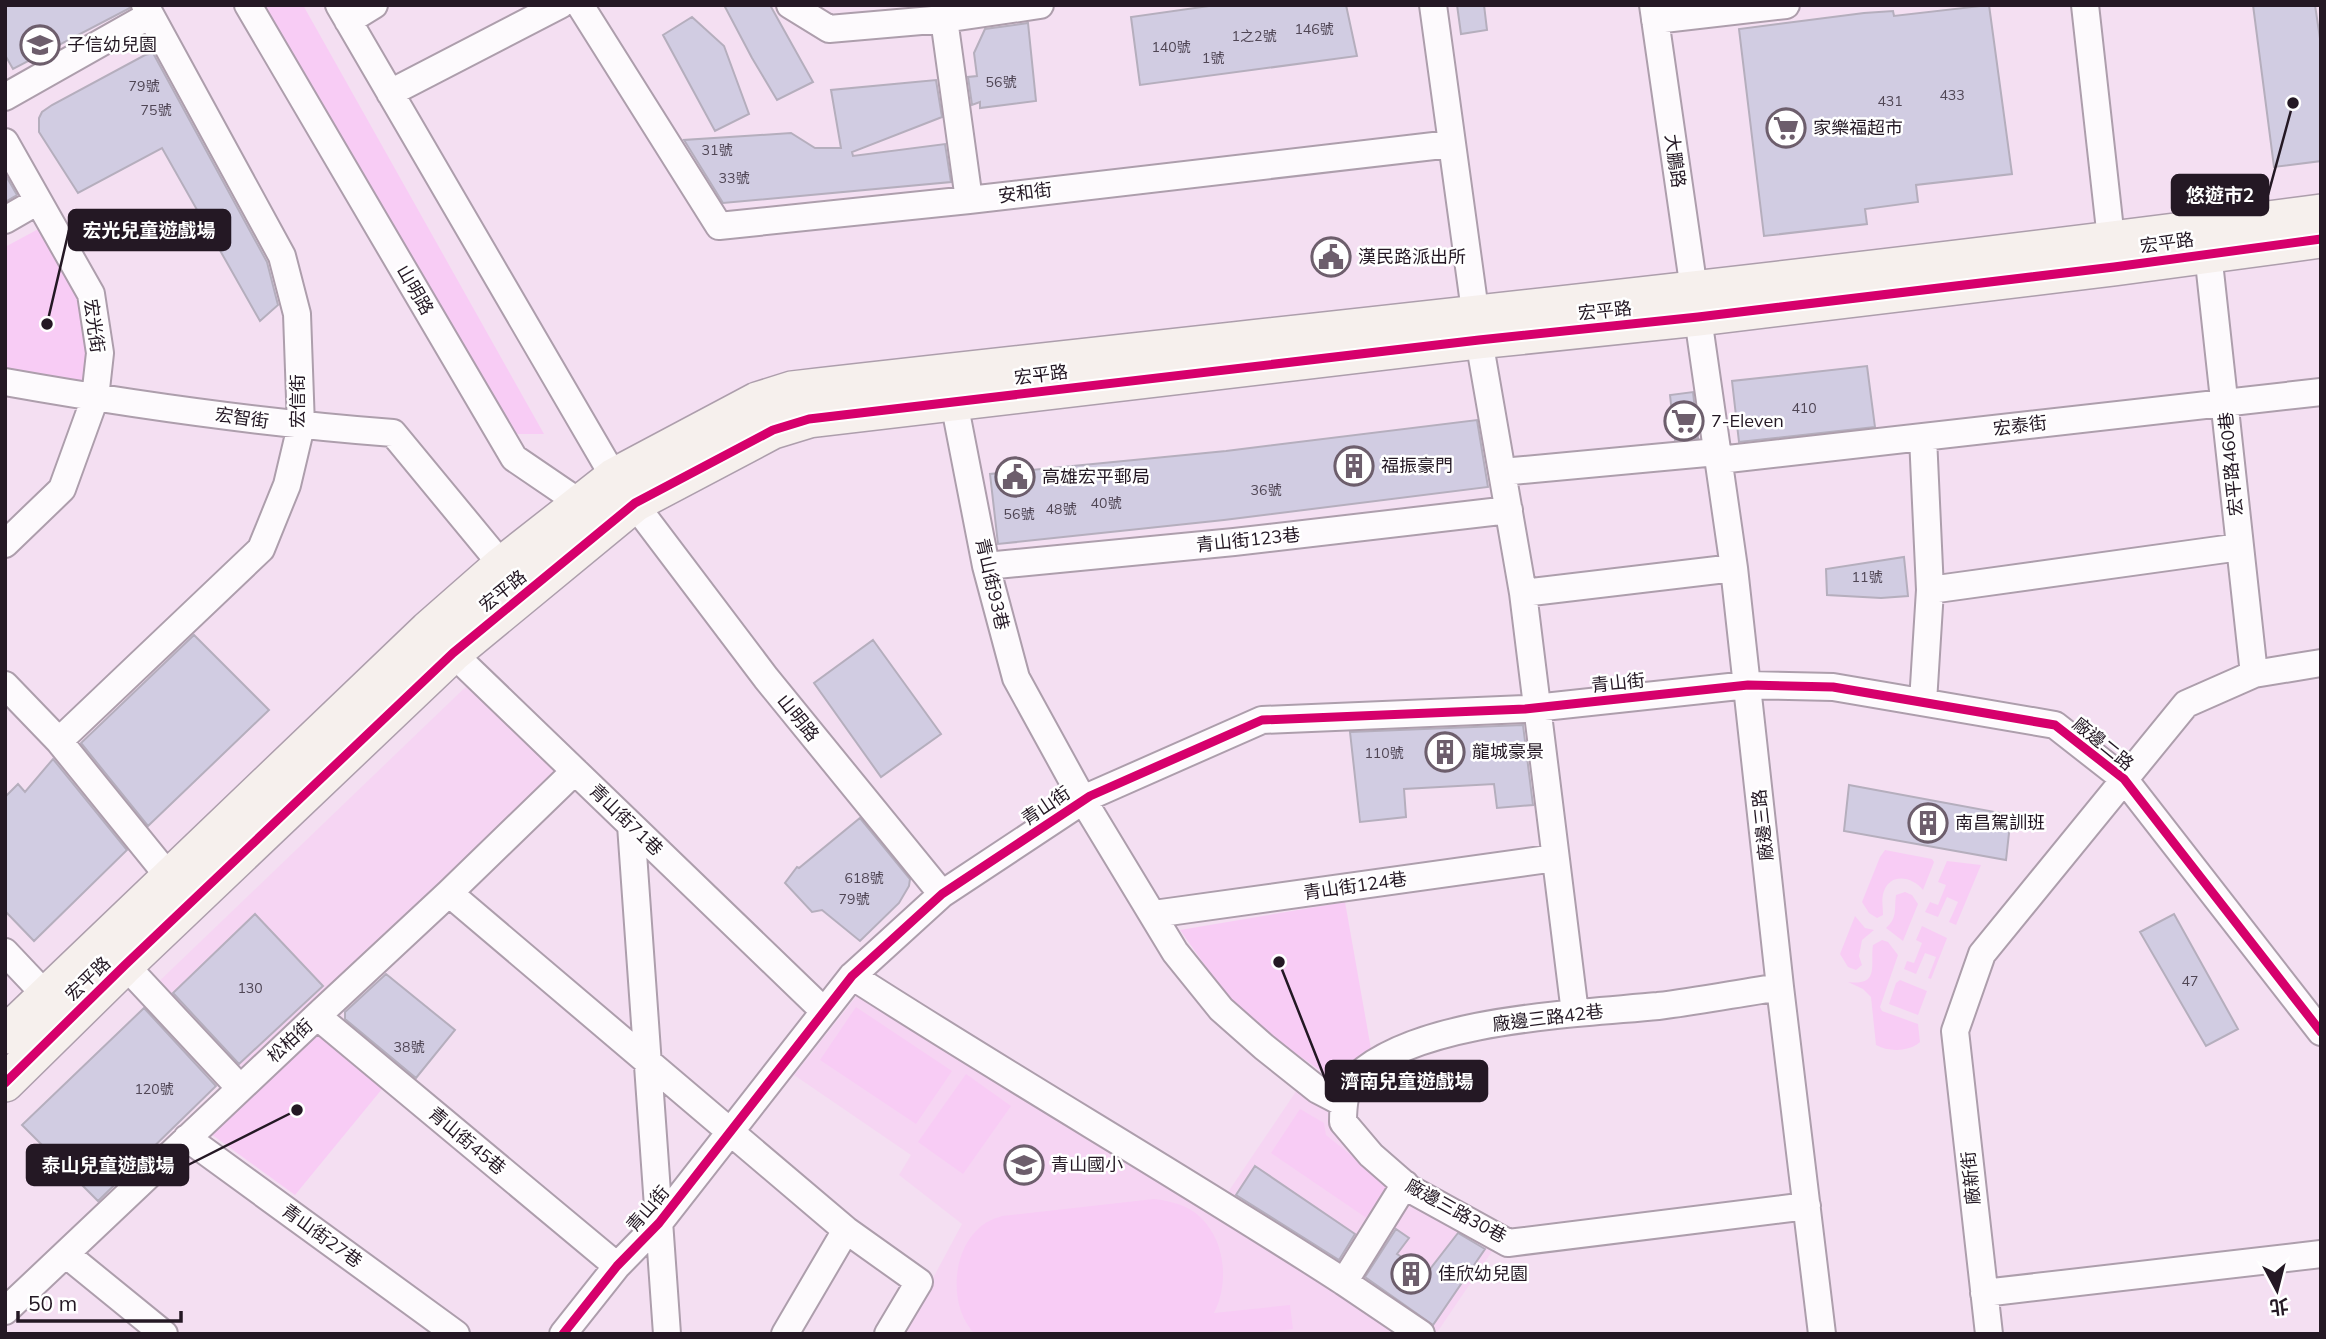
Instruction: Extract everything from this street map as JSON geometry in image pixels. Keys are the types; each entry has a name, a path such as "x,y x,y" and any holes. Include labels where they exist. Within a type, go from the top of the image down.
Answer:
{"street":[{"name":"山明路","path":"248,5 514,458 580,503"},
{"path":"344,13 374,5"},
{"path":"390,93 560,5"},
{"name":"安和街","path":"580,5 719,226 1451,144"},
{"path":"790,5 829,29 944,19 1040,5"},
{"path":"1433,5 1477,326 1523,593 1575,1013"},
{"path":"1654,13 1786,5"},
{"path":"2085,5 2113,254"},
{"path":"5,97 147,10"},
{"name":"宏信街","path":"59,741 261,549 287,485 301,426 297,314 282,256 147,10"},
{"name":"山明路","path":"344,13 624,490 766,678 942,894"},
{"name":"大鵬路","path":"1654,13 1696,303"},
{"path":"944,19 969,200"},
{"name":"宏光街","path":"5,142 91,293 100,352 95,398 62,489 5,544"},
{"path":"5,220 38,201"},
{"name":"宏平路","path":"5,1083 58,1007 170,878 441,641 624,490 757,401 792,390 989,367 1477,326 2113,254 2321,213"},
{"name":"宏平路","path":"2113,254 2208,253 2321,239"},
{"name":"宏平路460巷","path":"2208,253 2254,674"},
{"name":"廠邊三路","path":"1696,303 1734,568 1780,987 1822,1334"},
{"name":"宏平路","path":"5,1035 58,1007 125,965 441,641 502,565 580,503 624,490 773,430 809,419 954,402 1477,326"},
{"path":"954,402 989,367"},
{"name":"宏智街","path":"5,382 95,398 301,426 393,433 502,565"},
{"name":"宏泰街","path":"1502,472 1923,437 2321,392"},
{"name":"青山街93巷","path":"954,402 986,566 1016,678 1083,800"},
{"path":"1923,437 1930,590 1923,702"},
{"name":"青山街123巷","path":"986,566 1234,542 1509,510"},
{"path":"1930,590 2240,547"},
{"path":"1523,593 1734,568"},
{"name":"青山街71巷","path":"441,641 824,1011"},
{"name":"廠新街","path":"1989,1334 1955,1031 1982,954 2186,704 2254,674 2321,663"},
{"path":"5,685 59,741 170,878"},
{"name":"青山街","path":"563,1334 617,1266 659,1223 852,976 942,894 1083,800 1262,720 1536,708 1748,685"},
{"name":"廠邊二路","path":"1748,685 1833,687 2055,725 2124,779 2321,1032"},
{"name":"松柏街","path":"5,1311 575,771"},
{"path":"1083,800 1175,952 1221,1009 1318,1090 1343,1103"},
{"path":"631,825 667,1334"},
{"name":"青山街124巷","path":"1154,914 1555,858"},
{"path":"449,893 846,1230 919,1282 888,1334"},
{"path":"5,952 58,1007"},
{"path":"125,965 240,1088"},
{"path":"852,976 946,1037 1222,1203 1421,1334"},
{"name":"廠邊三路42巷","path":"1343,1103 1353,1079 1383,1057 1407,1045 1489,1025 1662,1005 1780,987"},
{"name":"青山街45巷","path":"317,1016 617,1266"},
{"name":"廠邊三路30巷","path":"1343,1103 1343,1122 1371,1155 1405,1184 1439,1206 1508,1243 1807,1206"},
{"name":"青山街27巷","path":"187,1139 456,1334"},
{"path":"1344,1282 1405,1184"},
{"path":"785,1334 846,1230"},
{"path":"1984,1293 2321,1254"},
{"path":"67,1255 164,1334"}],"shaded area":[{"path":"261,5 303,5 544,434 517,434"},
{"path":"44,226 83,296 89,389 5,375 5,247"},
{"path":"477,676 575,771 240,1088 149,991"},
{"path":"1885,850 1932,859 1934,862 1923,890 1914,882 1902,879 1887,885 1883,897 1883,915 1877,918 1869,913 1862,902"},
{"path":"1947,861 1981,865 1956,925 1949,922 1958,902 1947,897 1938,917 1925,912 1930,902 1938,905 1946,885 1938,882"},
{"path":"1905,892 1912,895 1918,904 1903,941 1886,928 1894,917 1896,895"},
{"path":"1345,902 1371,1049 1344,1069 1335,1081 1264,1031 1226,995 1180,930"},
{"path":"1855,916 1865,928 1874,930 1862,940 1859,956 1862,965 1856,970 1848,967 1840,954"},
{"path":"1922,926 1947,938 1931,979 1928,978 1936,957 1925,953 1916,974 1904,969 1907,961 1914,963 1922,943 1916,940"},
{"path":"1882,940 1888,942 1898,955 1880,1007 1882,1011 1918,1024 1920,1042 1904,1049 1892,1050 1876,1045 1871,997 1863,989 1848,982 1865,981 1869,978 1873,945"},
{"path":"1900,980 1927,991 1918,1015 1889,1004 1896,983"},
{"name":"青山國小","path":"859,993 1034,1100 1401,1334 903,1334 962,1224 899,1175 911,1155 794,1075"},
{"path":"856,1007 952,1071 916,1124 820,1060"},
{"path":"313,1028 382,1089 295,1195 207,1131"},
{"path":"966,1074 1011,1106 963,1174 918,1142"},
{"path":"1297,1090 1334,1115 1499,1241 1436,1334 1427,1334 1224,1198"},
{"path":"1300,1109 1324,1123 1326,1135 1390,1187 1368,1219 1271,1153"},
{"path":"1154,1199 1190,1209 1209,1227 1215,1238 1220,1250 1223,1276 1219,1302 1214,1313 1290,1305 1293,1329 1251,1334 975,1334 967,1323 957,1296 958,1266 969,1240 983,1224 1002,1216"}],"building":[{"name":"子信幼兒園","path":"5,5 129,5 130,8 13,69 5,55"},
{"path":"724,5 770,5 813,82 777,100"},
{"path":"1216,5 1346,5 1357,56 1140,85 1131,17"},
{"path":"1457,5 1484,5 1487,30 1461,34"},
{"path":"1989,5 2012,174 1916,185 1918,202 1865,209 1867,224 1764,236 1739,29 1864,13 1893,11 1894,16"},
{"path":"2253,5 2315,5 2321,45 2321,161 2274,167"},
{"path":"692,17 724,46 749,114 715,131 663,35"},
{"path":"1028,23 1036,101 980,108 980,102 972,105 968,77 977,76 974,53 985,29"},
{"path":"153,53 267,262 278,305 260,321 162,148 78,193 39,132 39,118 42,112 52,105"},
{"path":"936,80 942,117 852,152 853,156 945,144 951,182 723,203 684,140 791,133 815,148 841,148 831,90"},
{"path":"5,174 17,195 5,202"},
{"path":"1867,366 1875,427 1739,442 1732,381"},
{"name":"7-Eleven","path":"1693,392 1698,438 1675,440 1670,395"},
{"path":"1477,420 1488,487 1224,520 998,544 990,474 1226,451"},
{"path":"1904,557 1908,596 1881,598 1827,595 1826,569"},
{"path":"194,635 269,710 148,826 81,743"},
{"path":"873,640 941,734 881,777 814,683"},
{"name":"龍城豪景","path":"1523,725 1533,805 1497,808 1494,784 1404,789 1406,817 1360,822 1350,732"},
{"path":"53,759 127,850 34,941 5,911 5,797 18,784 25,792"},
{"name":"南昌駕訓班","path":"1849,785 2011,815 2006,860 1844,831"},
{"path":"860,818 910,879 899,903 860,941 822,910 812,912 785,883 797,867"},
{"path":"255,914 323,986 239,1064 173,993"},
{"path":"2174,914 2238,1029 2206,1046 2140,932"},
{"path":"386,974 455,1030 416,1078 345,1019 345,1012"},
{"path":"144,1008 216,1086 98,1201 22,1125"},
{"path":"1255,1166 1355,1234 1339,1260 1236,1195"},
{"name":"佳欣幼兒園","path":"1396,1229 1409,1238 1397,1254 1427,1273 1458,1233 1485,1249 1433,1325 1365,1277"}],"cycle path":[{"path":"5,1083 453,653 635,503 773,430 809,419 1479,340 1698,317 2321,239"},
{"path":"563,1334 617,1266 659,1223 852,976 942,894 1090,796 1262,720 1525,709 1748,685 1833,687 2055,725 2124,779 2321,1032"}],"place":[{"name":"子信幼兒園","path":"40,45"},
{"name":"悠遊市2","path":"2293,103"},
{"name":"家樂福超市","path":"1786,128"},
{"name":"漢民路派出所","path":"1331,257"},
{"name":"宏光兒童遊戲場","path":"47,324"},
{"name":"7-Eleven","path":"1684,421"},
{"name":"福振豪門","path":"1354,466"},
{"name":"高雄宏平郵局","path":"1015,477"},
{"name":"龍城豪景","path":"1445,752"},
{"name":"南昌駕訓班","path":"1928,823"},
{"name":"濟南兒童遊戲場","path":"1279,962"},
{"name":"泰山兒童遊戲場","path":"297,1110"},
{"name":"青山國小","path":"1024,1165"},
{"name":"佳欣幼兒園","path":"1411,1274"}]}
